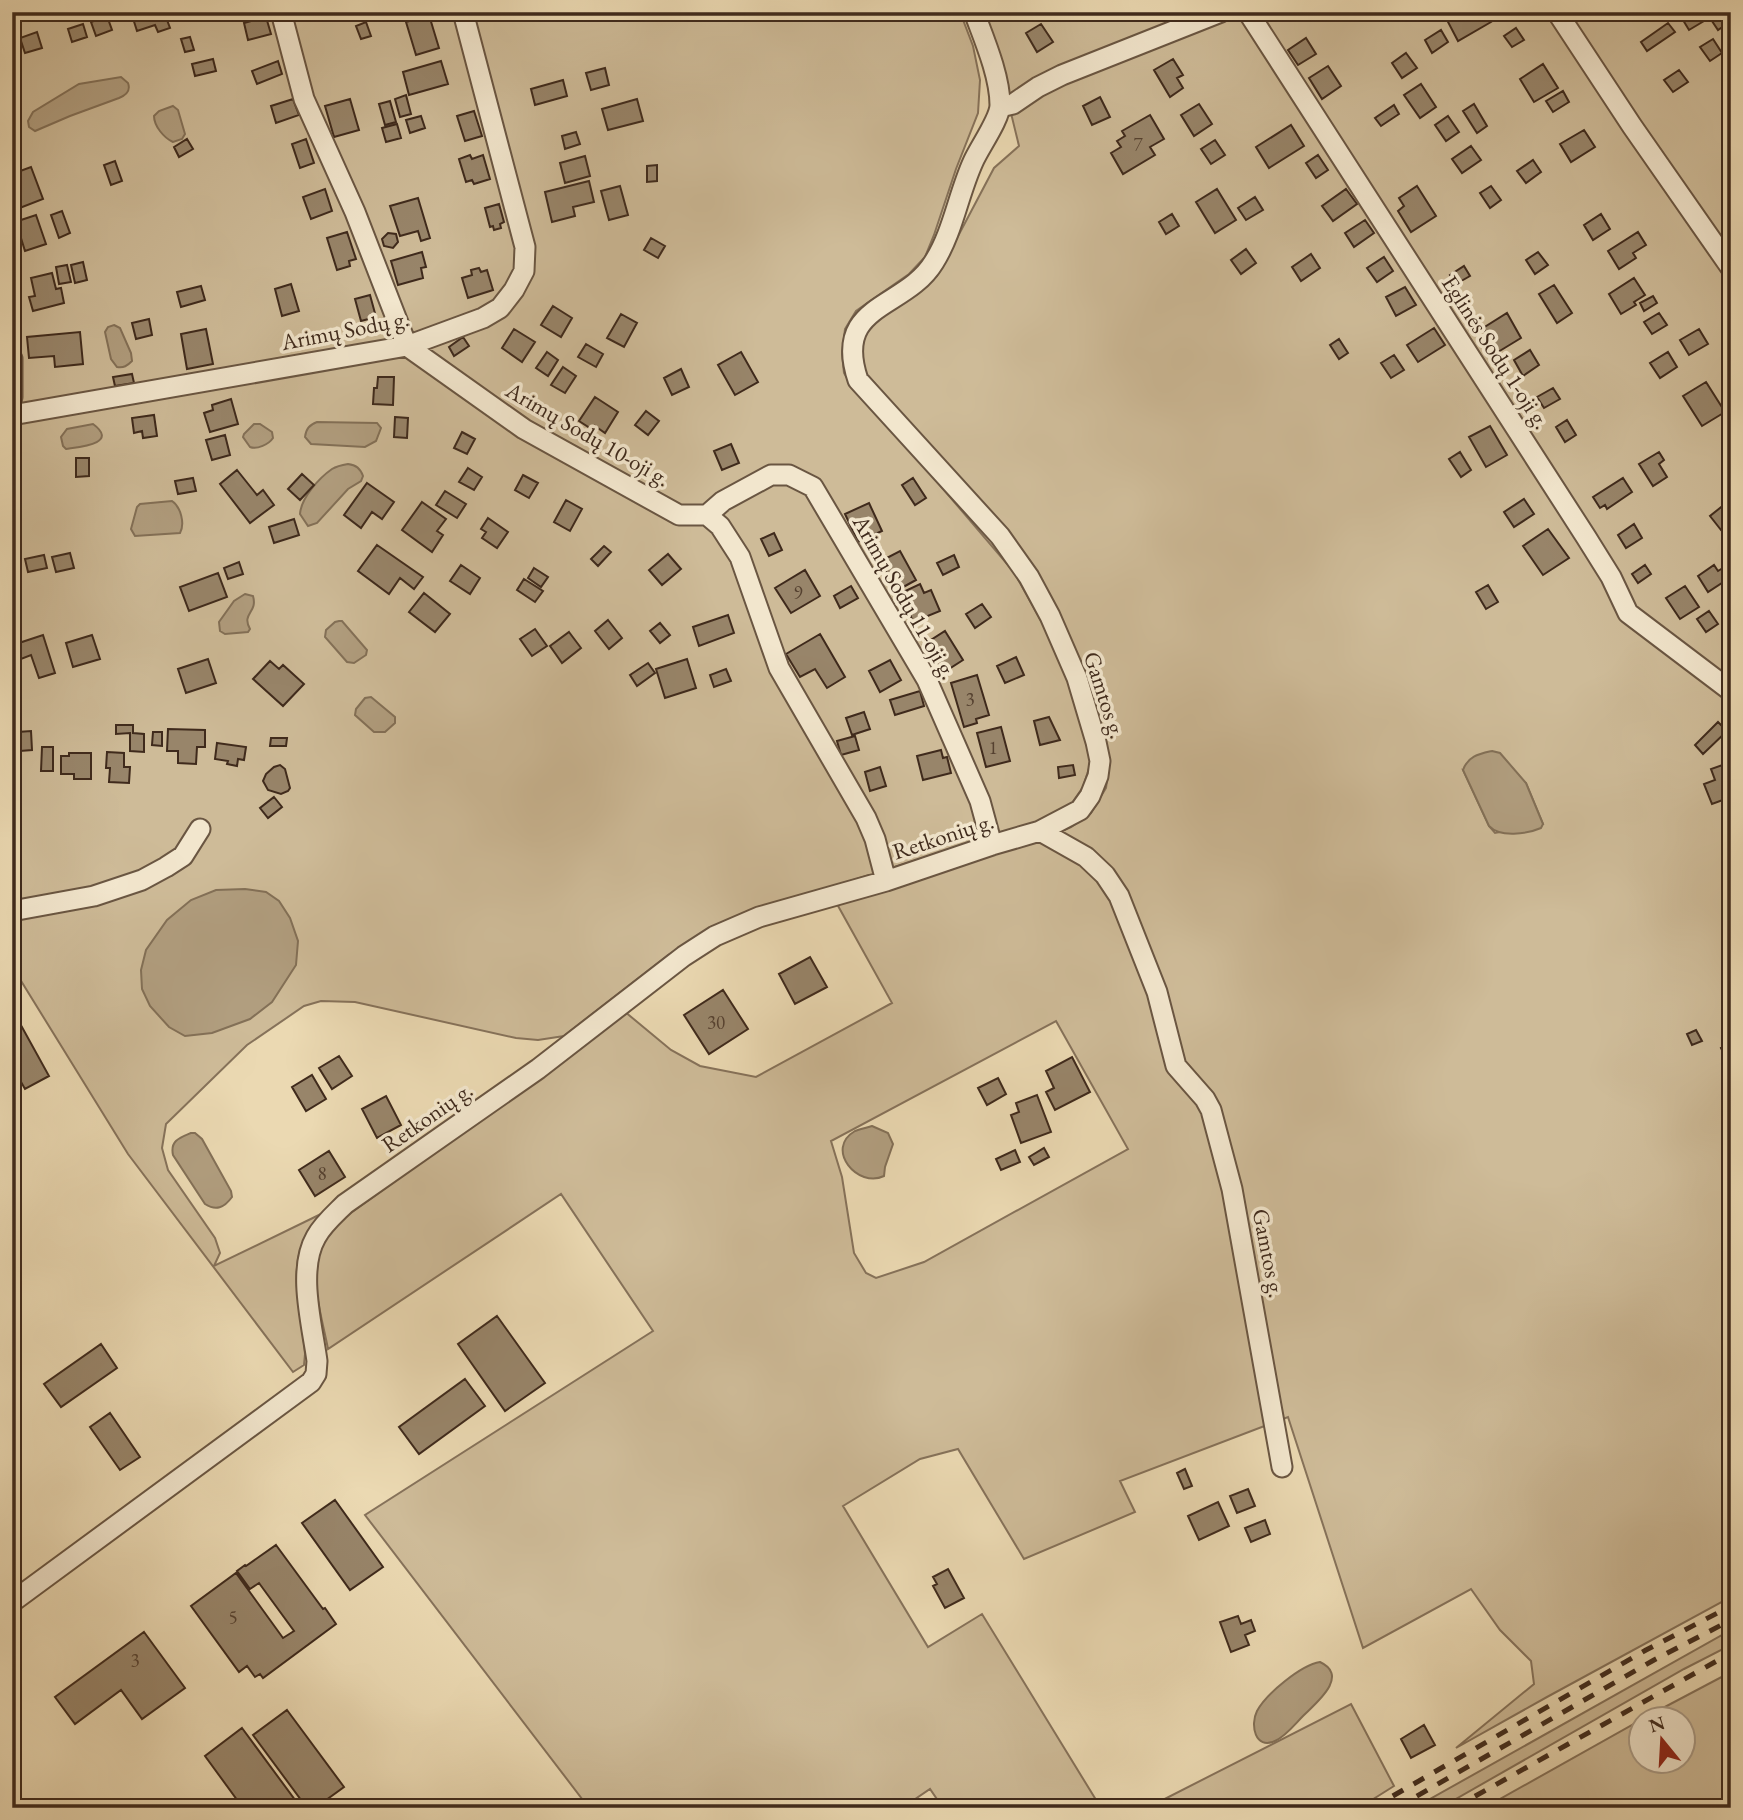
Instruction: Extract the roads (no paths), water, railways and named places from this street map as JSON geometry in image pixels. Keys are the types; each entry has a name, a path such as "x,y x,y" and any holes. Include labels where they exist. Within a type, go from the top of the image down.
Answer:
{"street":[{"path":"281,12 303,99 355,212 407,346"},
{"name":"Arimų Sodų g.","path":"12,415 407,346 500,309 524,271 525,247 463,12"},
{"path":"974,12 995,71 1000,107 1013,104 1062,75 1221,12"},
{"name":"Eglinės Sodų 1-oji g.","path":"1248,12 1586,537 1611,577 1628,613 1731,691"},
{"path":"1557,12 1731,268"},
{"name":"Gamtos g.","path":"1000,107 972,163 934,264 915,285 875,310 858,327 852,345 853,364 858,380 999,536 1029,577 1077,678 1096,742 1100,761 1098,776 1090,796 1080,810 1040,831"},
{"name":"Arimų Sodų 10-oji g.","path":"407,346 524,429 679,514 707,514"},
{"path":"12,359 12,397"},
{"name":"Arimų Sodų 11-oji g.","path":"707,514 723,501 771,475 789,475 813,487 927,680 980,801 992,845"},
{"path":"707,514 720,526 740,557 779,668 866,818 875,839 886,881"},
{"path":"12,911 94,896 142,880 183,856 200,829"},
{"name":"Gamtos g.","path":"1040,831 1086,857 1105,875 1119,896 1157,992 1176,1066 1205,1098 1211,1110 1232,1189 1282,1467"},
{"name":"Retkonių g.","path":"12,1602 311,1382 316,1374 317,1362 306,1270 308,1253 322,1227 345,1204 538,1069 684,956 715,936 759,917 886,881 1040,831"}],"railway":[{"path":"1372,1808 1646,1650 1731,1606"},
{"path":"1396,1808 1654,1660 1731,1620"},
{"path":"1454,1808 1731,1653"}]}
